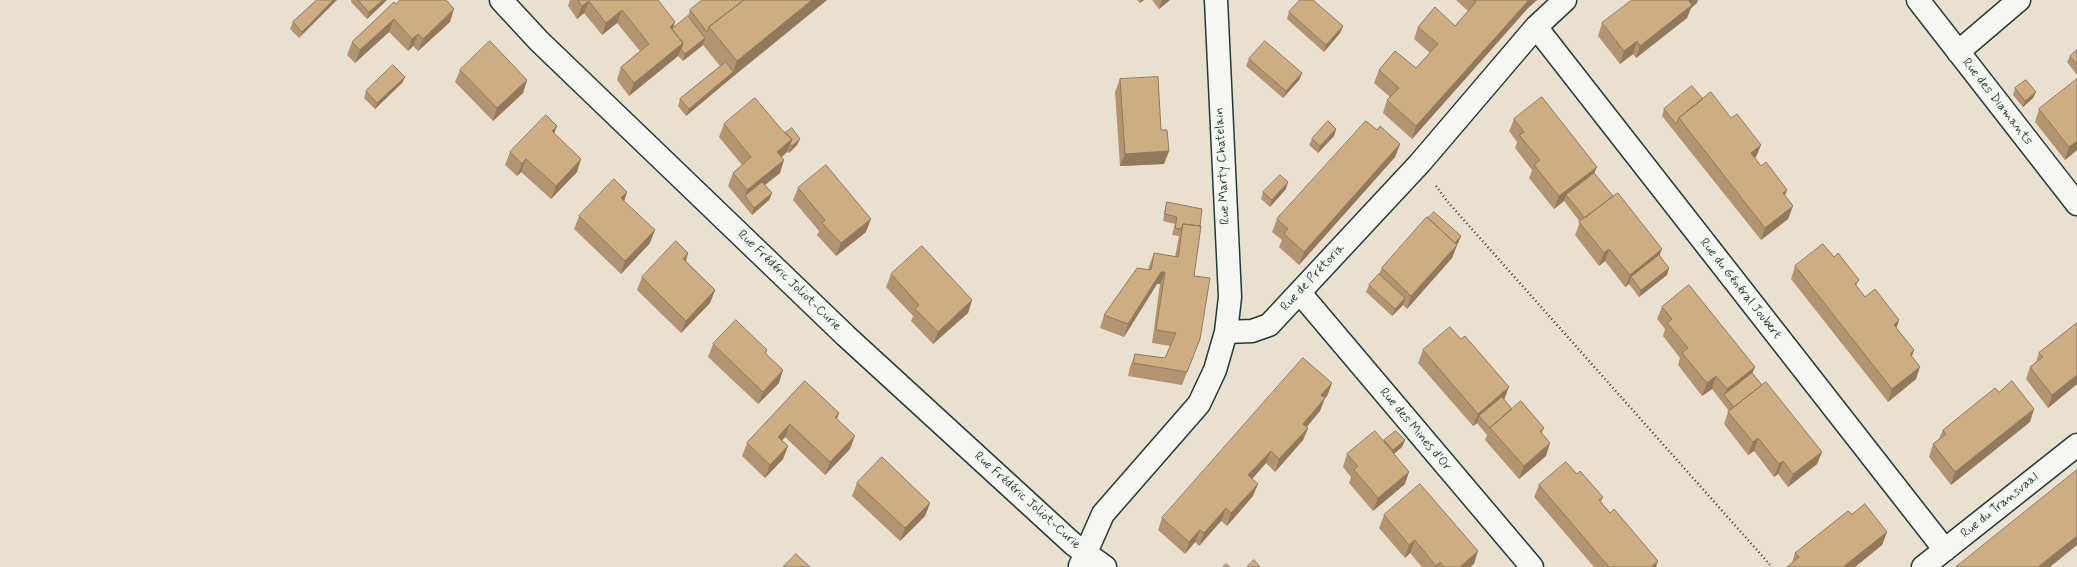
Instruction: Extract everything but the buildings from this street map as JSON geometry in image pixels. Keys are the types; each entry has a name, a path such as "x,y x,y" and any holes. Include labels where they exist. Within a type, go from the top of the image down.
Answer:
{"street":[{"name":"Rue Frédéric Joliot-Curie","path":"501,0 539,40 846,336 1073,544 1082,560 1104,567"},
{"name":"Rue Marty Chatelain","path":"1216,0 1230,297 1226,332"},
{"name":"Rue de Prétoria","path":"1226,332 1252,331 1269,325 1420,163 1536,27 1565,0"},
{"name":"Rue des Diamants","path":"1918,0 2077,204"},
{"path":"1958,52 2019,0"},
{"name":"Rue du Général Joubert","path":"1536,27 1944,550"},
{"name":"Rue des Mines d'Or","path":"1300,293 1532,567"},
{"path":"1082,560 1103,514 1199,404 1215,370 1226,332"},
{"name":"Rue du Transvaal","path":"1924,567 2077,445"}],"path":[{"path":"1420,163 1447,201 1772,567"}]}
